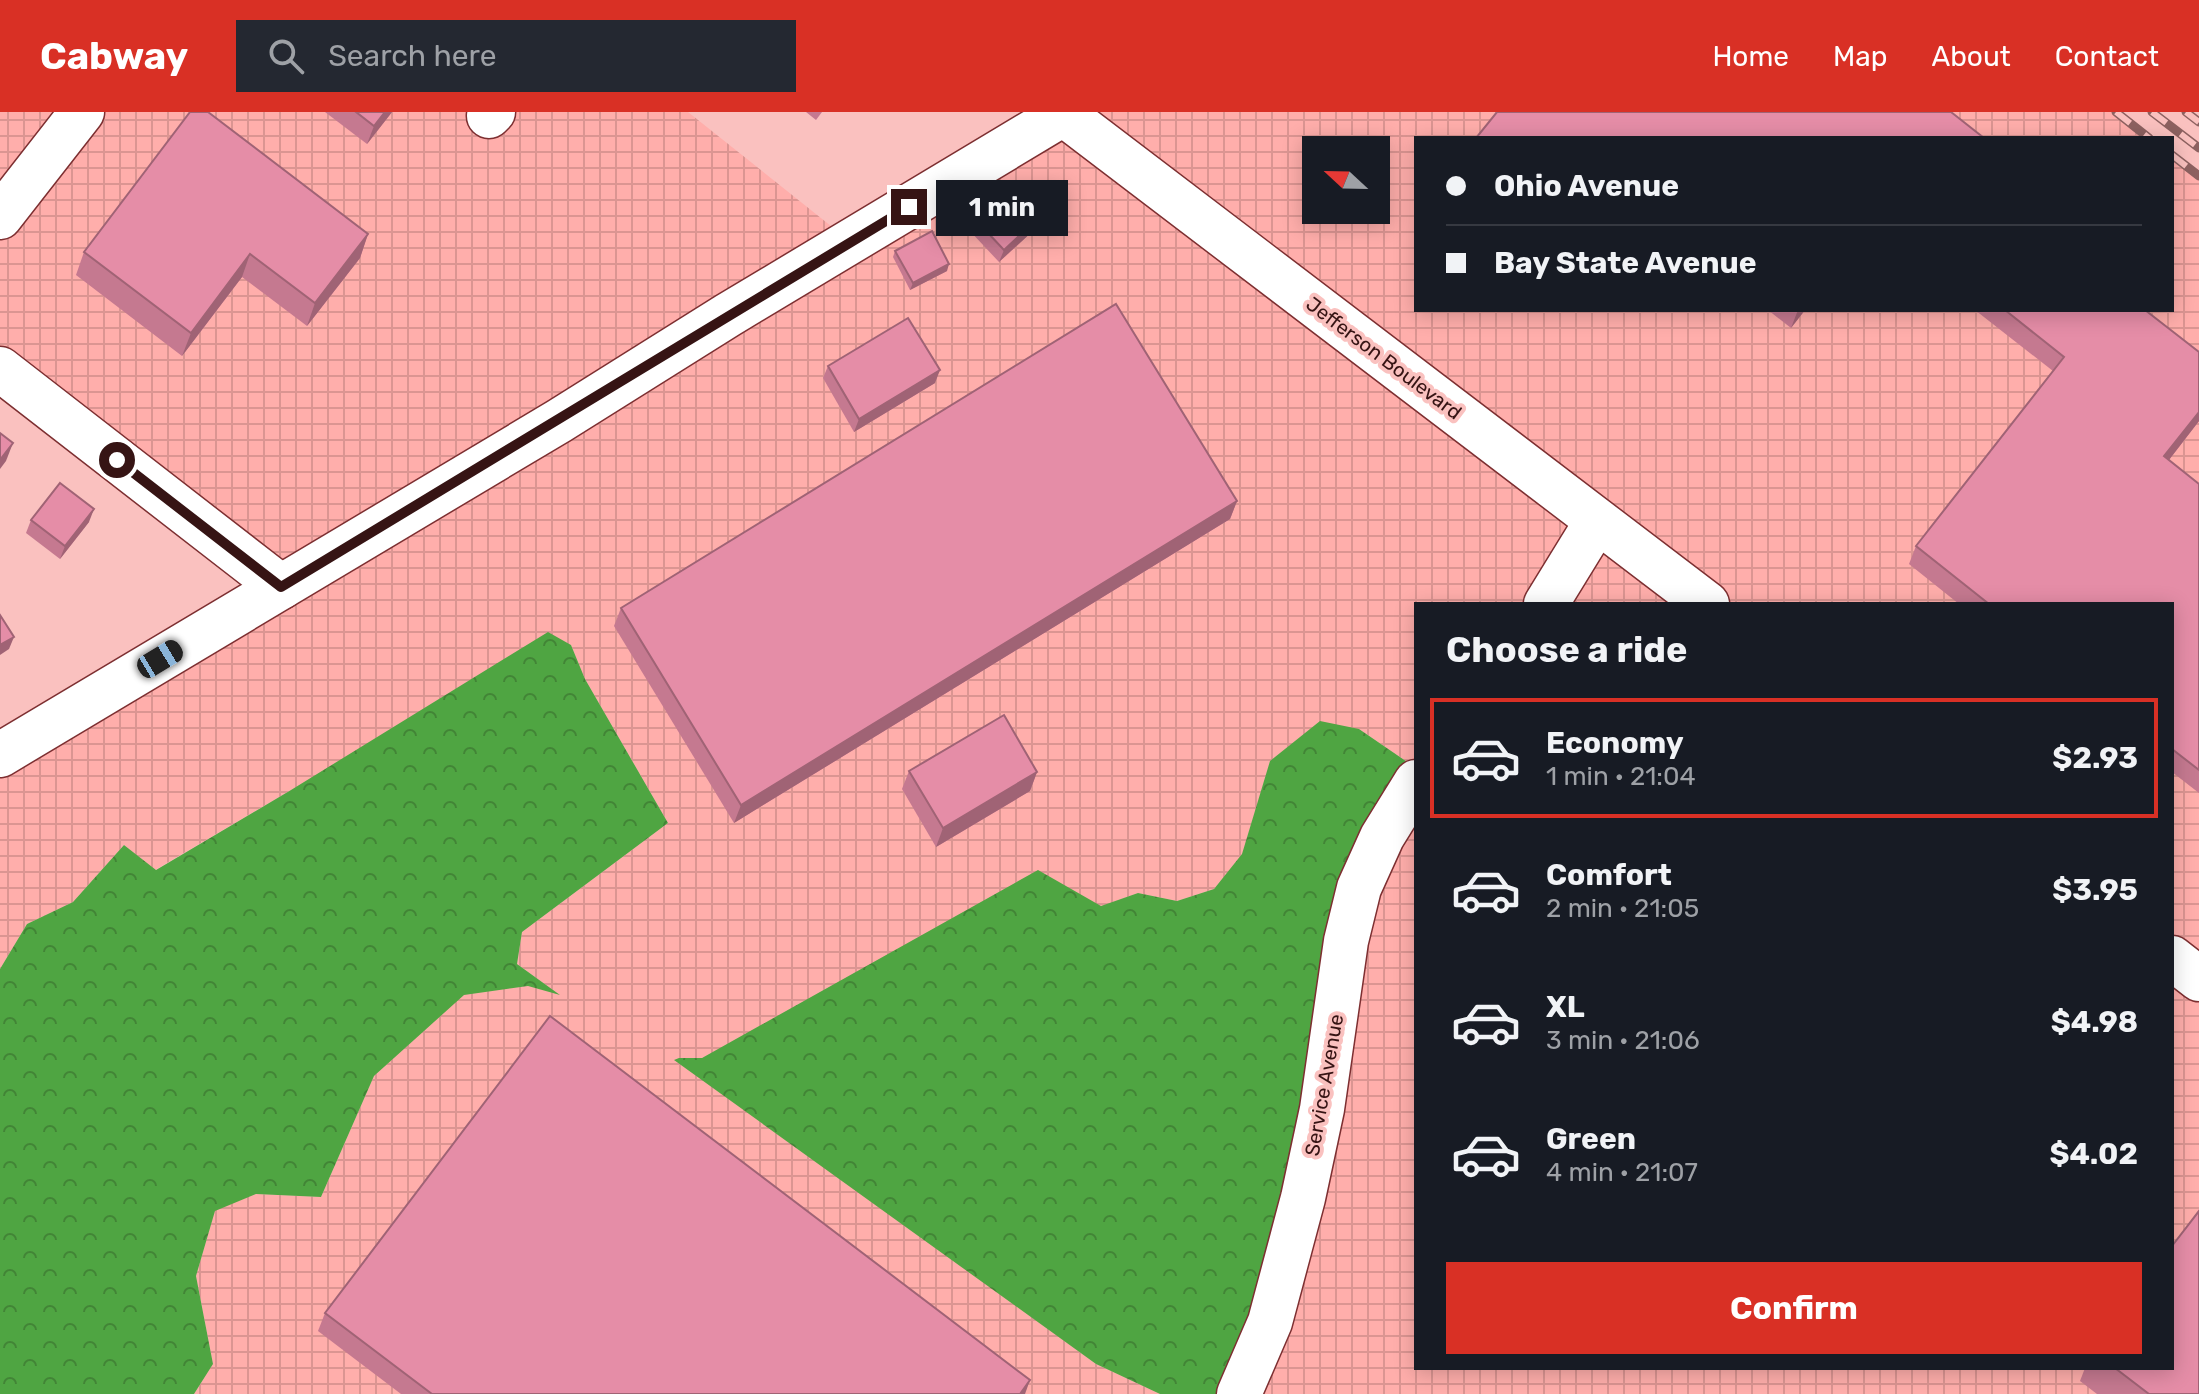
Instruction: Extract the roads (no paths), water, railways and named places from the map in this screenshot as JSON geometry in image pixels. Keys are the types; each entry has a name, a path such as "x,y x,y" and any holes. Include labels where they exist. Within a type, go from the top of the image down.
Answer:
{"street":[{"path":"0,217 82,112"},
{"path":"0,755 546,429 1062,113"},
{"name":"Jefferson Boulevard","path":"1062,113 1704,602"},
{"path":"0,369 281,587"},
{"path":"1547,602 1597,521"},
{"name":"Service Avenue","path":"1239,1394 1270,1322 1303,1198 1322,1109 1346,941 1359,888 1382,837 1414,785"},
{"path":"2174,960 2199,979"}],"railway":[{"path":"2116,112 2146,136"},
{"path":"2152,112 2199,148"},
{"path":"2186,112 2199,122"},
{"path":"2174,157 2199,176"}]}
